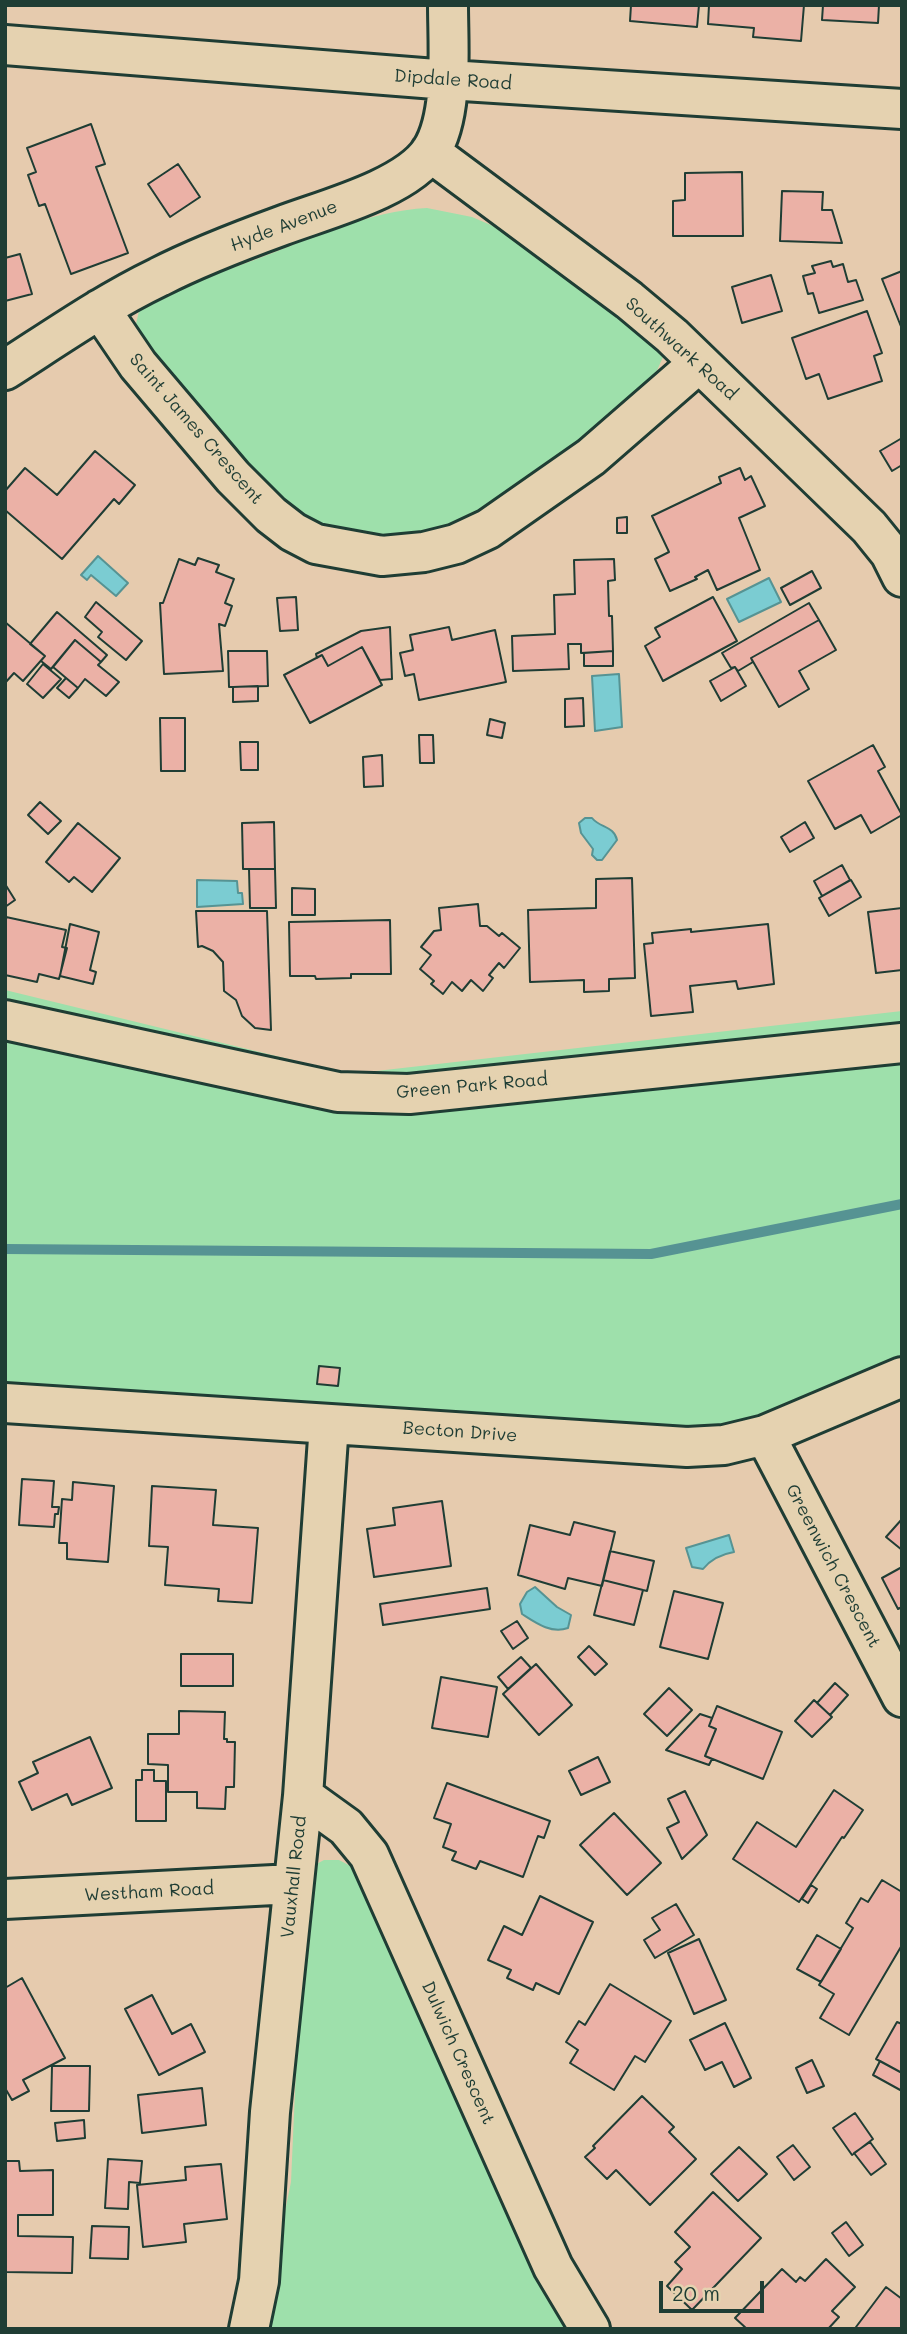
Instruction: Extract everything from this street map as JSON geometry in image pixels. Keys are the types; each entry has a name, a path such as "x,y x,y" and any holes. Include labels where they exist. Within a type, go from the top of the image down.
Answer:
{"street":[{"name":"Hyde Avenue","path":"5,370 100,309 159,276 250,238 382,189 402,177 430,152 439,133 447,80 448,5"},
{"name":"Dipdale Road","path":"5,45 447,80 902,109"},
{"name":"Southwark Road","path":"430,152 629,300 699,363 869,527 890,552 902,577"},
{"name":"Saint James Crescent","path":"100,309 138,365 233,477 271,515 293,532 316,544 382,556 425,552 456,544 488,529 591,457 699,363"},
{"name":"Green Park Road","path":"5,1020 338,1093 409,1094 902,1044"},
{"name":"Becton Drive","path":"5,1403 687,1447 724,1445 765,1435 902,1377"},
{"name":"Vauxhall Road","path":"249,2329 259,2281 270,2112 303,1796 329,1424"},
{"name":"Greenwich Crescent","path":"765,1435 902,1697"},
{"name":"Dulwich Crescent","path":"303,1796 346,1827 369,1855 553,2267 590,2329"},
{"name":"Westham Road","path":"5,1899 293,1884"}],"green space":[{"path":"427,208 472,217 512,234 659,347 663,357 655,375 625,413 510,502 413,544 340,538 297,515 238,462 138,339 136,324 139,311 196,281 341,227 384,214"},
{"path":"5,990 350,1074 902,1011 902,1365 821,1401 713,1428 399,1415 5,1386"},
{"path":"324,1860 339,1860 360,1871 433,2028 507,2215 541,2278 575,2329 261,2329 291,2182 304,1888 309,1868"}],"water":[{"path":"98,556 128,583 116,596 91,575 87,580 81,575"},
{"path":"769,578 781,602 739,622 727,599"},
{"path":"619,674 622,727 595,731 592,676"},
{"path":"585,818 592,818 615,835 617,840 602,860 597,860 592,855 593,849 581,833 579,823"},
{"path":"197,880 237,881 243,904 197,907"},
{"path":"729,1535 734,1552 717,1558 703,1569 692,1567 686,1548"},
{"path":"535,1587 557,1607 571,1615 568,1628 550,1629 522,1614 520,1604 527,1592"}],"building":[{"path":"631,5 699,5 697,27 630,21"},
{"path":"709,5 804,5 801,41 753,37 754,28 708,24"},
{"path":"823,5 879,5 878,23 822,20"},
{"path":"91,124 105,164 96,167 128,253 71,274 45,204 39,206 28,175 36,172 27,148"},
{"path":"178,164 200,197 170,217 148,184"},
{"path":"742,172 743,236 673,236 673,201 685,200 685,173"},
{"path":"782,191 823,192 822,210 832,210 842,243 780,241"},
{"path":"20,254 32,294 5,301 5,258"},
{"path":"831,261 833,267 843,264 848,282 856,280 863,300 819,313 813,293 808,294 803,276 815,273 812,266"},
{"path":"902,271 902,329 882,279"},
{"path":"771,275 782,311 742,323 732,287"},
{"path":"867,311 882,353 874,356 882,381 828,399 819,374 806,379 792,338"},
{"path":"902,438 902,465 892,471 880,451"},
{"path":"95,451 135,485 119,504 114,499 62,559 5,510 5,491 25,468 57,495"},
{"path":"740,468 745,480 751,476 765,506 739,518 760,570 717,590 708,570 695,577 697,579 670,591 655,559 669,552 652,516 721,483 719,477"},
{"path":"627,517 627,533 617,533 617,518"},
{"path":"198,558 219,565 216,572 234,579 225,603 232,606 225,626 219,624 223,671 164,674 160,603 163,603 179,559 195,565"},
{"path":"614,559 615,580 608,581 613,651 581,653 581,644 568,644 569,669 513,671 512,636 555,634 554,595 575,594 574,560"},
{"path":"812,571 821,588 790,605 781,588"},
{"path":"296,597 298,630 280,631 277,598"},
{"path":"713,597 737,641 663,681 645,646 660,637 655,628"},
{"path":"96,602 142,641 126,660 98,637 102,632 85,617"},
{"path":"809,603 819,620 751,658 753,662 738,671 735,667 731,668 722,653"},
{"path":"57,612 107,655 101,662 75,640 51,669 41,661 45,656 30,644"},
{"path":"819,620 836,650 799,671 809,689 779,707 751,658"},
{"path":"5,622 45,656 23,681 14,673 5,683"},
{"path":"390,627 392,679 380,680 362,647 328,666 322,655 317,658 316,654 361,631"},
{"path":"449,627 452,640 495,630 506,682 419,700 414,674 405,676 400,653 413,650 410,635"},
{"path":"75,640 101,662 98,665 119,682 106,696 85,679 78,688 53,667"},
{"path":"362,647 382,685 310,723 284,675 322,655 328,666"},
{"path":"228,651 267,651 268,686 229,687"},
{"path":"613,651 613,666 584,666 584,653"},
{"path":"43,664 61,679 43,698 27,684"},
{"path":"735,667 746,686 721,701 710,681"},
{"path":"66,678 78,688 69,698 57,688"},
{"path":"258,686 258,701 233,702 233,687"},
{"path":"583,698 584,726 565,727 565,699"},
{"path":"160,718 185,718 185,771 161,771"},
{"path":"490,719 505,723 502,738 487,735"},
{"path":"419,735 433,735 434,763 420,763"},
{"path":"240,742 258,742 258,770 241,770"},
{"path":"873,745 885,767 878,771 902,815 871,833 861,815 835,829 808,781"},
{"path":"382,755 383,786 364,787 363,757"},
{"path":"40,802 61,821 48,834 28,815"},
{"path":"274,822 275,869 243,869 242,823"},
{"path":"805,822 814,838 790,852 781,837"},
{"path":"78,823 120,858 92,892 74,877 69,882 46,862"},
{"path":"842,865 850,880 822,896 814,881"},
{"path":"249,869 275,869 276,908 250,908"},
{"path":"632,878 635,978 609,979 609,991 584,992 584,980 530,982 528,910 596,908 596,879"},
{"path":"851,880 861,897 829,916 819,898"},
{"path":"5,884 15,900 5,907"},
{"path":"292,888 315,889 315,915 292,915"},
{"path":"478,904 480,926 487,926 499,936 502,933 520,948 504,968 499,963 489,975 493,978 483,991 471,980 462,991 452,982 443,994 431,984 434,981 420,969 431,955 421,947 434,931 441,930 439,908"},
{"path":"902,908 902,970 876,973 868,912"},
{"path":"196,911 267,911 271,1030 255,1028 242,1016 236,1000 224,991 223,962 213,951 198,947"},
{"path":"6,917 66,930 62,947 67,948 59,979 39,974 37,982 5,975"},
{"path":"390,920 391,974 351,974 351,978 316,979 315,976 290,976 289,922"},
{"path":"70,924 99,932 90,970 96,972 93,984 60,976"},
{"path":"768,924 774,984 738,989 736,981 690,986 693,1012 651,1016 644,944 653,943 652,933"},
{"path":"319,1366 340,1368 338,1386 317,1384"},
{"path":"22,1479 54,1481 52,1507 59,1507 58,1514 55,1514 54,1527 19,1525"},
{"path":"73,1482 114,1486 108,1562 67,1559 67,1543 59,1543 62,1499 72,1500"},
{"path":"152,1486 216,1490 213,1525 258,1528 252,1603 218,1601 219,1589 165,1585 168,1547 149,1546"},
{"path":"442,1501 451,1566 374,1577 367,1529 395,1525 393,1508"},
{"path":"902,1519 902,1550 886,1537"},
{"path":"574,1522 615,1532 602,1586 568,1578 565,1589 518,1575 530,1525 570,1535"},
{"path":"610,1551 654,1561 647,1591 603,1580"},
{"path":"902,1567 902,1607 898,1609 882,1578"},
{"path":"603,1580 643,1590 634,1625 594,1615"},
{"path":"487,1588 490,1609 383,1625 380,1604"},
{"path":"674,1591 723,1603 708,1659 660,1647"},
{"path":"517,1621 528,1638 513,1649 501,1631"},
{"path":"589,1646 607,1664 595,1675 578,1657"},
{"path":"181,1654 233,1654 233,1686 181,1686"},
{"path":"521,1657 531,1668 508,1689 498,1677"},
{"path":"536,1664 572,1705 539,1735 503,1694"},
{"path":"441,1677 497,1687 488,1737 432,1728"},
{"path":"835,1683 848,1695 830,1715 817,1703"},
{"path":"669,1688 692,1710 667,1736 644,1714"},
{"path":"814,1700 832,1717 812,1737 795,1721"},
{"path":"717,1706 782,1732 763,1779 705,1756 716,1729 709,1726"},
{"path":"179,1711 225,1712 224,1739 227,1739 227,1742 235,1742 234,1787 226,1787 225,1809 197,1808 197,1792 168,1792 168,1765 148,1764 148,1734 179,1734"},
{"path":"700,1714 712,1718 709,1726 716,1729 705,1756 712,1759 709,1765 666,1750"},
{"path":"90,1737 112,1788 72,1805 67,1794 32,1810 19,1782 38,1773 33,1762"},
{"path":"598,1757 610,1782 581,1795 569,1771"},
{"path":"142,1770 154,1770 154,1781 166,1781 166,1821 136,1821 136,1780 142,1780"},
{"path":"447,1783 550,1821 544,1838 538,1836 523,1877 480,1861 476,1869 452,1860 456,1852 443,1847 451,1824 434,1818"},
{"path":"834,1790 863,1810 799,1902 733,1859 757,1822 796,1847"},
{"path":"685,1791 707,1835 682,1859 667,1828 679,1822 668,1799"},
{"path":"614,1813 661,1863 627,1895 580,1845"},
{"path":"882,1880 902,1892 902,1945 849,2035 820,2018 834,1994 819,1985 853,1928 846,1923 861,1898 868,1902"},
{"path":"811,1885 817,1889 808,1903 802,1899"},
{"path":"540,1896 593,1922 559,1994 536,1983 533,1990 507,1978 511,1970 488,1960 504,1926 522,1935"},
{"path":"676,1904 694,1935 655,1958 644,1940 660,1930 652,1918"},
{"path":"817,1935 841,1949 821,1982 797,1969"},
{"path":"699,1939 726,2000 694,2014 668,1953"},
{"path":"22,1978 65,2058 23,2080 29,2091 12,2100 5,2088 5,1988"},
{"path":"610,1984 671,2021 645,2062 635,2056 614,2090 570,2063 578,2050 566,2042 579,2021 585,2025"},
{"path":"152,1995 172,2034 191,2024 205,2052 159,2075 125,2009"},
{"path":"897,2022 902,2024 902,2073 876,2059"},
{"path":"725,2023 751,2078 734,2087 722,2062 705,2070 690,2040"},
{"path":"812,2060 824,2086 807,2093 796,2068"},
{"path":"880,2061 902,2073 902,2091 873,2075"},
{"path":"52,2066 90,2066 89,2111 51,2111"},
{"path":"202,2088 206,2125 142,2133 138,2095"},
{"path":"642,2096 674,2127 669,2132 696,2159 650,2205 616,2170 607,2179 585,2157"},
{"path":"855,2113 873,2139 852,2155 833,2128"},
{"path":"84,2120 85,2138 57,2141 55,2123"},
{"path":"870,2142 886,2164 871,2175 854,2153"},
{"path":"793,2145 810,2167 794,2180 777,2157"},
{"path":"739,2147 767,2174 738,2201 711,2174"},
{"path":"108,2159 142,2161 140,2183 129,2182 128,2209 105,2208"},
{"path":"5,2161 19,2161 20,2171 53,2170 53,2215 18,2215 18,2236 73,2237 72,2273 5,2272"},
{"path":"221,2164 227,2219 184,2224 186,2242 143,2247 137,2185 186,2180 185,2167"},
{"path":"713,2192 761,2238 692,2310 667,2286 682,2269 675,2262 690,2247 675,2232"},
{"path":"846,2222 863,2245 849,2256 832,2233"},
{"path":"92,2226 129,2227 128,2259 90,2258"},
{"path":"826,2259 855,2287 832,2311 839,2317 828,2329 747,2329 735,2318 782,2269 796,2282 800,2277 805,2281"},
{"path":"886,2287 902,2299 902,2329 856,2327"}],"waterway":[{"path":"5,1249 651,1254 902,1204"}]}
